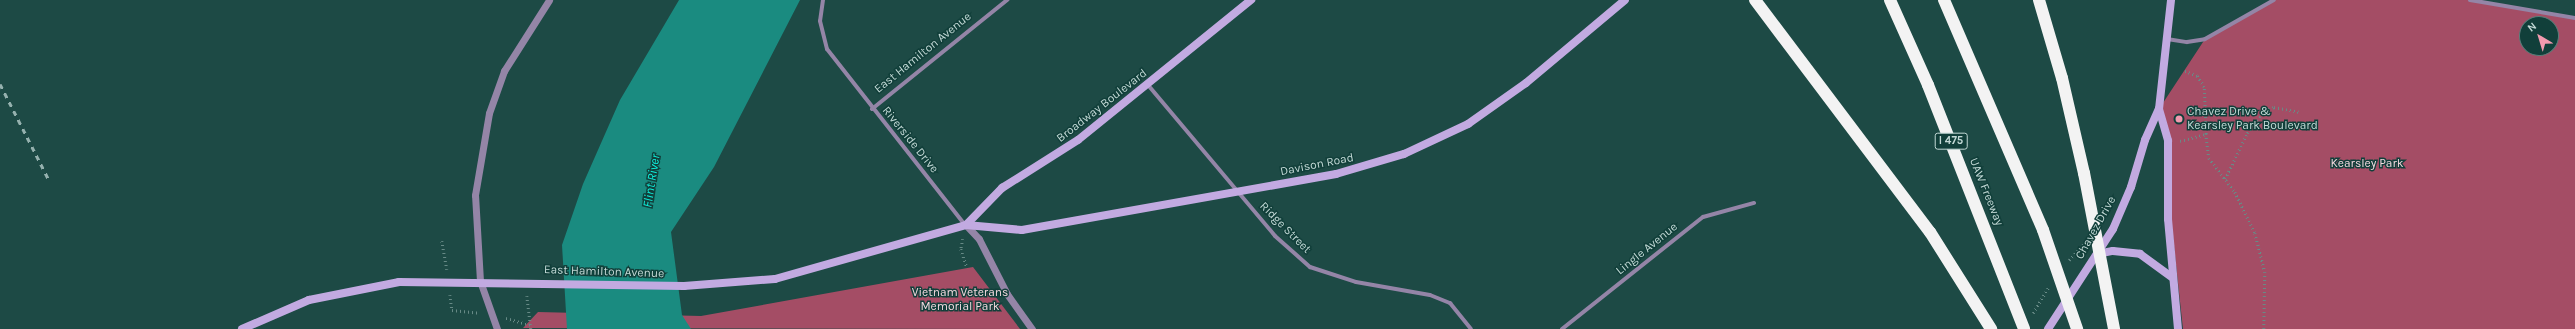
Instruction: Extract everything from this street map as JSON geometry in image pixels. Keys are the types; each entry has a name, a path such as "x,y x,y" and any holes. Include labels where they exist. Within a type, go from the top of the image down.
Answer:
{"highway":[{"path":"1755,0 1930,232 1990,327"},
{"name":"UAW Freeway","path":"1890,0 2008,284 2024,329"},
{"path":"1944,0 2043,230 2077,329"},
{"path":"2039,0 2062,78 2084,173 2114,326"}],"main road":[{"name":"Broadway Boulevard","path":"966,225 1002,188 1051,160 1148,85 1251,0"},
{"name":"Davison Road","path":"966,225 1022,230 1236,192 1371,166 1435,141 1468,124 1526,83 1625,0"},
{"name":"Chavez Drive","path":"2048,329 2097,254 2123,207 2159,109 2171,0"},
{"name":"Chavez Drive","path":"2159,109 2168,142 2172,277 2178,329"},
{"name":"East Hamilton Avenue","path":"242,329 279,311 337,292 399,282 525,281 684,286 775,279 966,225"},
{"path":"2097,254 2113,251 2140,254 2172,277"}],"street":[{"path":"497,329 480,281 475,195 489,113 504,71 549,0"},
{"name":"Riverside Drive","path":"822,0 820,21 828,49 872,109 966,225"},
{"name":"East Hamilton Avenue","path":"872,109 1007,0"},
{"path":"2166,39 2187,42 2205,38 2274,0"},
{"path":"2470,0 2575,18"},
{"name":"Ridge Street","path":"1148,85 1236,192 1275,236 1310,267 1356,282 1430,294 1450,303 1471,329"},
{"name":"Lingle Avenue","path":"1562,329 1703,217 1754,203"},
{"path":"966,225 982,243 1007,294 1032,329"}],"path":[{"path":"2225,179 2247,133 2265,111 2274,107 2299,112"},
{"path":"2206,134 2209,158 2245,209 2255,233 2265,272 2264,329"},
{"path":"966,225 961,249 968,267"},
{"path":"525,281 531,329"}],"green space":[{"name":"Kearsley Park","path":"2274,0 2470,0 2575,18 2575,329 2183,329 2167,181 2168,141 2159,109 2205,39"},
{"name":"Vietnam Veterans Memorial Park","path":"973,267 1020,329 523,328 538,312 701,316"}],"water":[{"name":"Flint River","path":"679,0 800,0 714,167 671,232 682,315 691,329 567,329 562,245 583,184 620,100"}],"railway":[{"path":"0,84 49,180"}],"place":[{"name":"Chavez Drive & Kearsley Park Boulevard","path":"2179,119"}]}
